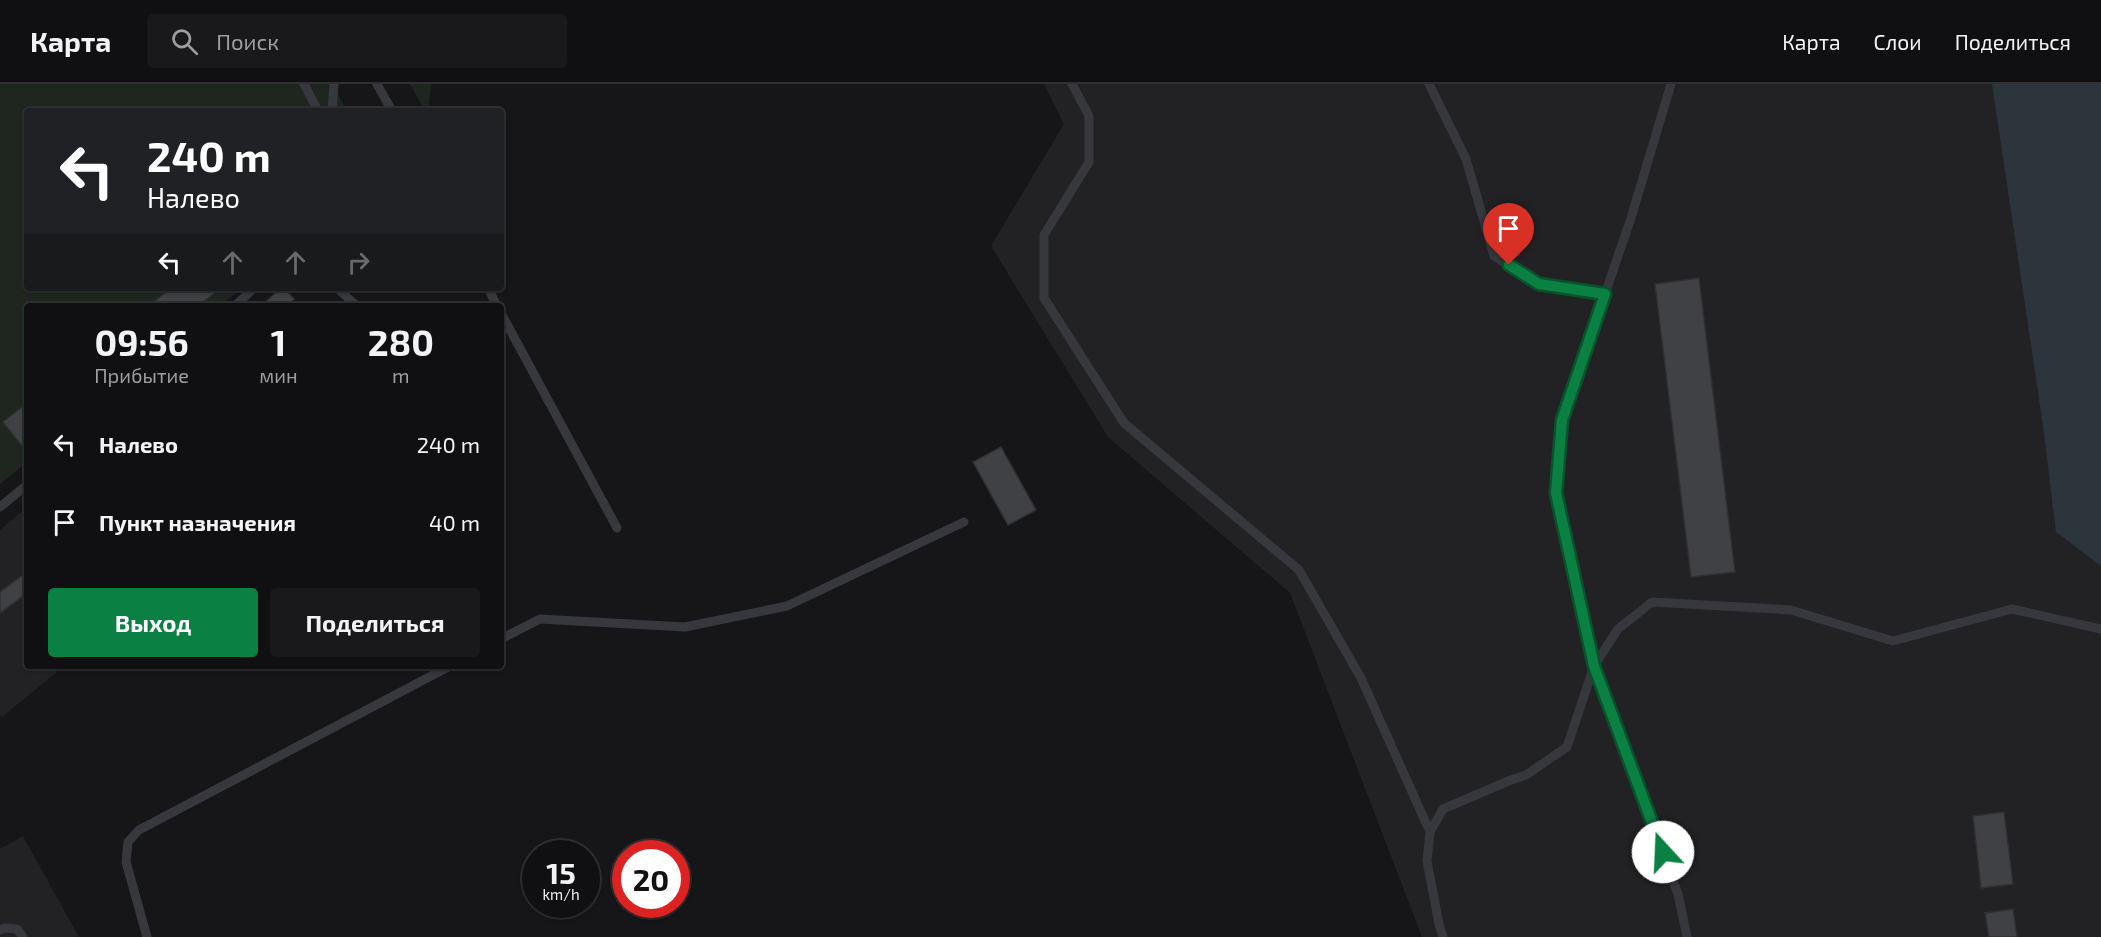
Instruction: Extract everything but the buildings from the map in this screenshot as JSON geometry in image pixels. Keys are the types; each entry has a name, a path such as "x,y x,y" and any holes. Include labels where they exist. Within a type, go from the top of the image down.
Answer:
{"lane":[{"path":"304,84 316,108"},
{"path":"332,108 334,84"},
{"path":"377,84 390,108"},
{"path":"1072,84 1089,116 1089,162 1044,235 1044,298 1124,423 1299,570 1361,678 1430,832"},
{"path":"1429,84 1466,159 1494,256 1539,284 1605,294"},
{"path":"1671,84 1631,218 1562,420 1556,493 1594,666 1678,894 1687,937"},
{"path":"238,303 251,291"},
{"path":"340,291 354,303"},
{"path":"504,319 617,528"},
{"path":"0,507 24,487"},
{"path":"504,637 540,619 685,627 787,606 964,522"},
{"path":"1443,937 1427,861 1430,832 1443,810 1526,775 1567,747 1594,666 1618,629 1652,602 1791,610 1893,640 2012,609 2101,630"},
{"path":"147,937 126,862 128,842 139,830 444,669"},
{"path":"0,930 17,929 23,937"}],"shaded area":[{"path":"0,84 333,84 345,108 24,108 24,291 238,291 223,303 24,303 24,464 0,484"},
{"path":"410,84 431,84 428,108 423,108"},
{"path":"1044,84 2101,84 2101,937 1422,937 1290,593 1108,437 991,246 1064,124"},
{"path":"1992,84 2101,84 2101,566 2056,532 2043,425"},
{"path":"24,510 24,669 60,669 2,717 0,715 0,530"},
{"path":"23,836 79,937 0,937 0,849"}],"route":[{"path":"1509,265 1539,284 1605,294 1562,420 1556,493 1594,666 1663,852"}]}
